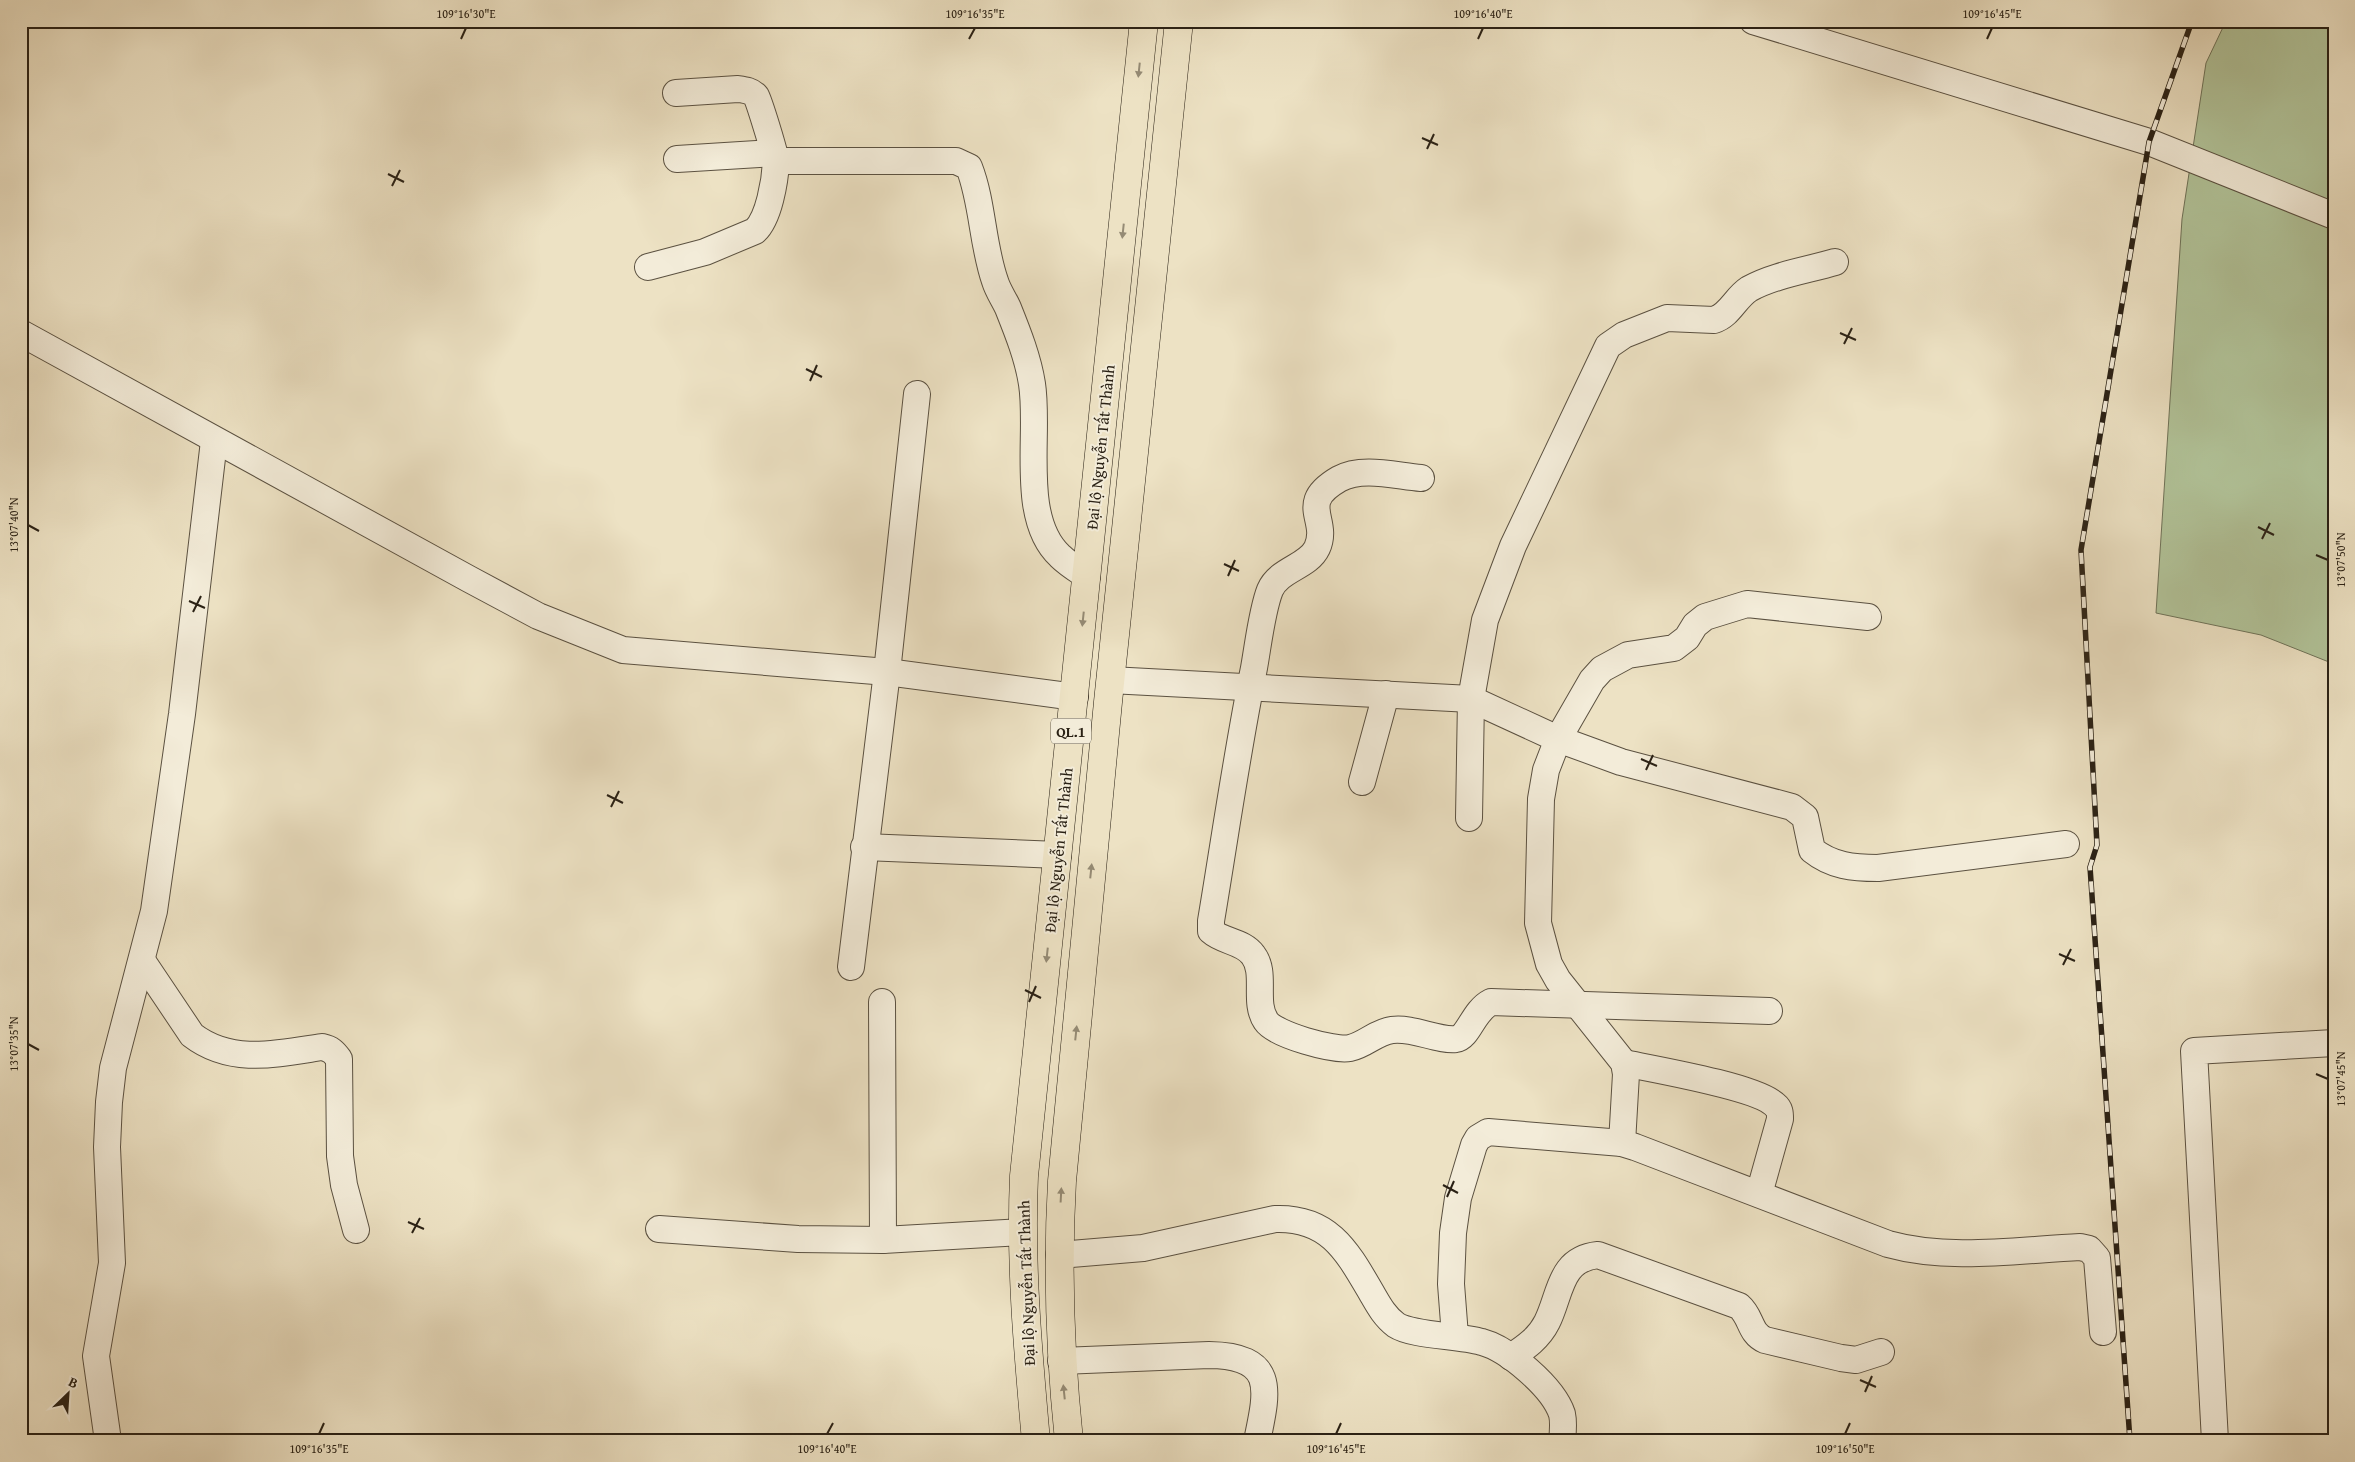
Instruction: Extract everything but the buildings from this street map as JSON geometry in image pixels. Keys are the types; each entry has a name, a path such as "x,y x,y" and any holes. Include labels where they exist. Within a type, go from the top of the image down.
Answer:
{"main road":[{"name":"Đại lộ Nguyễn Tất Thành","path":"1036,1441 1028,1351 1021,1232 1024,1176 1144,21"},
{"name":"Đại lộ Nguyễn Tất Thành","path":"1069,1441 1061,1361 1059,1243 1062,1182 1109,691 1179,21"},
{"path":"1075,697 1109,691"},
{"path":"1021,1232 1059,1243"}],"street":[{"path":"1752,21 2149,142 2334,216"},
{"path":"648,266 705,252 756,231 769,206 775,157 756,97 751,92 738,89 676,94"},
{"path":"677,159 775,157 956,160 969,167 995,283 1008,307 1025,353 1032,384 1035,410 1035,496 1040,519 1048,541 1059,556 1087,576"},
{"path":"1468,818 1471,699 1485,620 1513,546 1608,346 1624,335 1667,318 1714,320 1720,318 1741,296 1754,287 1835,262"},
{"path":"21,333 214,441 538,616 623,650 887,672 1075,697"},
{"path":"851,967 864,847 887,672 917,394"},
{"path":"108,1441 96,1356 112,1262 107,1147 109,1102 113,1068 154,911 182,714 214,441"},
{"path":"1421,478 1356,473 1340,479 1322,492 1315,507 1320,539 1316,550 1280,576 1269,591 1250,687 1211,931 1218,937 1250,950 1255,956 1259,966 1262,1013 1266,1021 1274,1029 1292,1036 1340,1049 1357,1046 1379,1033 1392,1030 1406,1030 1456,1039 1464,1035 1476,1013 1492,1002 1769,1011"},
{"path":"1622,1143 1626,1074 1624,1063 1580,1004 1558,980 1549,964 1538,923 1541,799 1546,770 1558,739 1592,680 1602,669 1628,656 1674,648 1687,638 1695,625 1705,617 1747,604 1868,617"},
{"path":"1109,691 1250,687 1471,699 1558,739 1621,762 1792,807 1805,817 1812,850 1829,860 1849,868 1878,868 2066,844"},
{"path":"1362,782 1386,694"},
{"path":"864,847 1058,855"},
{"path":"142,962 192,1035 204,1044 231,1054 254,1056 322,1047 330,1049 335,1054 339,1060 340,1156 344,1185 356,1230"},
{"path":"882,1002 883,1240"},
{"path":"2215,1441 2194,1051 2334,1043"},
{"path":"1624,1063 1738,1089 1775,1104 1780,1111 1780,1119 1759,1194"},
{"path":"1455,1336 1451,1284 1453,1233 1458,1198 1478,1138 1488,1132 1622,1143 1888,1244 1911,1250 1940,1254 2080,1247 2089,1249 2097,1258 2103,1332"},
{"path":"1059,1243 1143,1248 1249,1223 1290,1218 1320,1228 1336,1239 1349,1254 1381,1311 1398,1326 1492,1345 1511,1357 1546,1388 1556,1402 1563,1421 1562,1441"},
{"path":"659,1229 798,1239 883,1240 1021,1232"},
{"path":"1511,1357 1533,1342 1547,1322 1570,1266 1588,1256 1598,1255 1739,1306 1747,1312 1751,1328 1756,1336 1765,1340 1842,1358 1865,1358 1881,1352"},
{"path":"1061,1361 1209,1354 1242,1359 1254,1366 1263,1378 1266,1390 1257,1441"}],"green space":[{"path":"2226,21 2334,21 2334,664 2261,635 2156,613 2182,219 2206,63"}],"railway":[{"path":"2130,1441 2090,867 2097,845 2081,550 2149,142 2192,21"}]}
